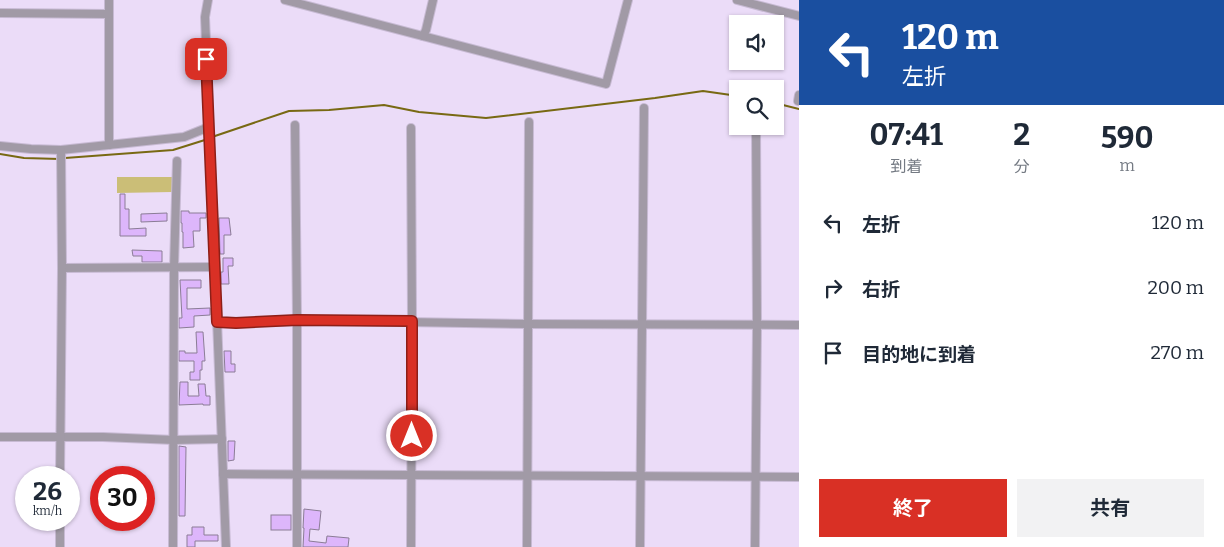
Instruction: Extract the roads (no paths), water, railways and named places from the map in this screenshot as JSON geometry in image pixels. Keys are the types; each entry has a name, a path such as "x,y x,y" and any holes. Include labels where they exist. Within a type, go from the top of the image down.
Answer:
{"street":[{"path":"108,0 109,145"},
{"path":"208,0 205,17 226,547"},
{"path":"285,0 606,84 628,0"},
{"path":"423,36 433,0"},
{"path":"737,0 799,16"},
{"path":"0,13 108,14"},
{"path":"640,547 644,108"},
{"path":"527,547 529,122"},
{"path":"295,125 297,320 296,547"},
{"path":"0,146 31,150 61,150 184,137 209,127"},
{"path":"411,128 411,547"},
{"path":"755,547 756,135"},
{"path":"60,466 61,150"},
{"path":"173,547 174,268 177,161"},
{"path":"62,268 215,267"},
{"path":"217,322 297,320 527,324 799,325"},
{"path":"0,436 174,440 222,439"},
{"path":"223,474 799,477"},
{"path":"60,531 60,547"}],"waterway":[{"path":"212,137 289,111 329,110 384,105 419,112 486,118 703,91 729,95"},
{"path":"784,105 799,109"},
{"path":"65,158 173,150 208,139"},
{"path":"0,154 24,158 60,159"}]}
